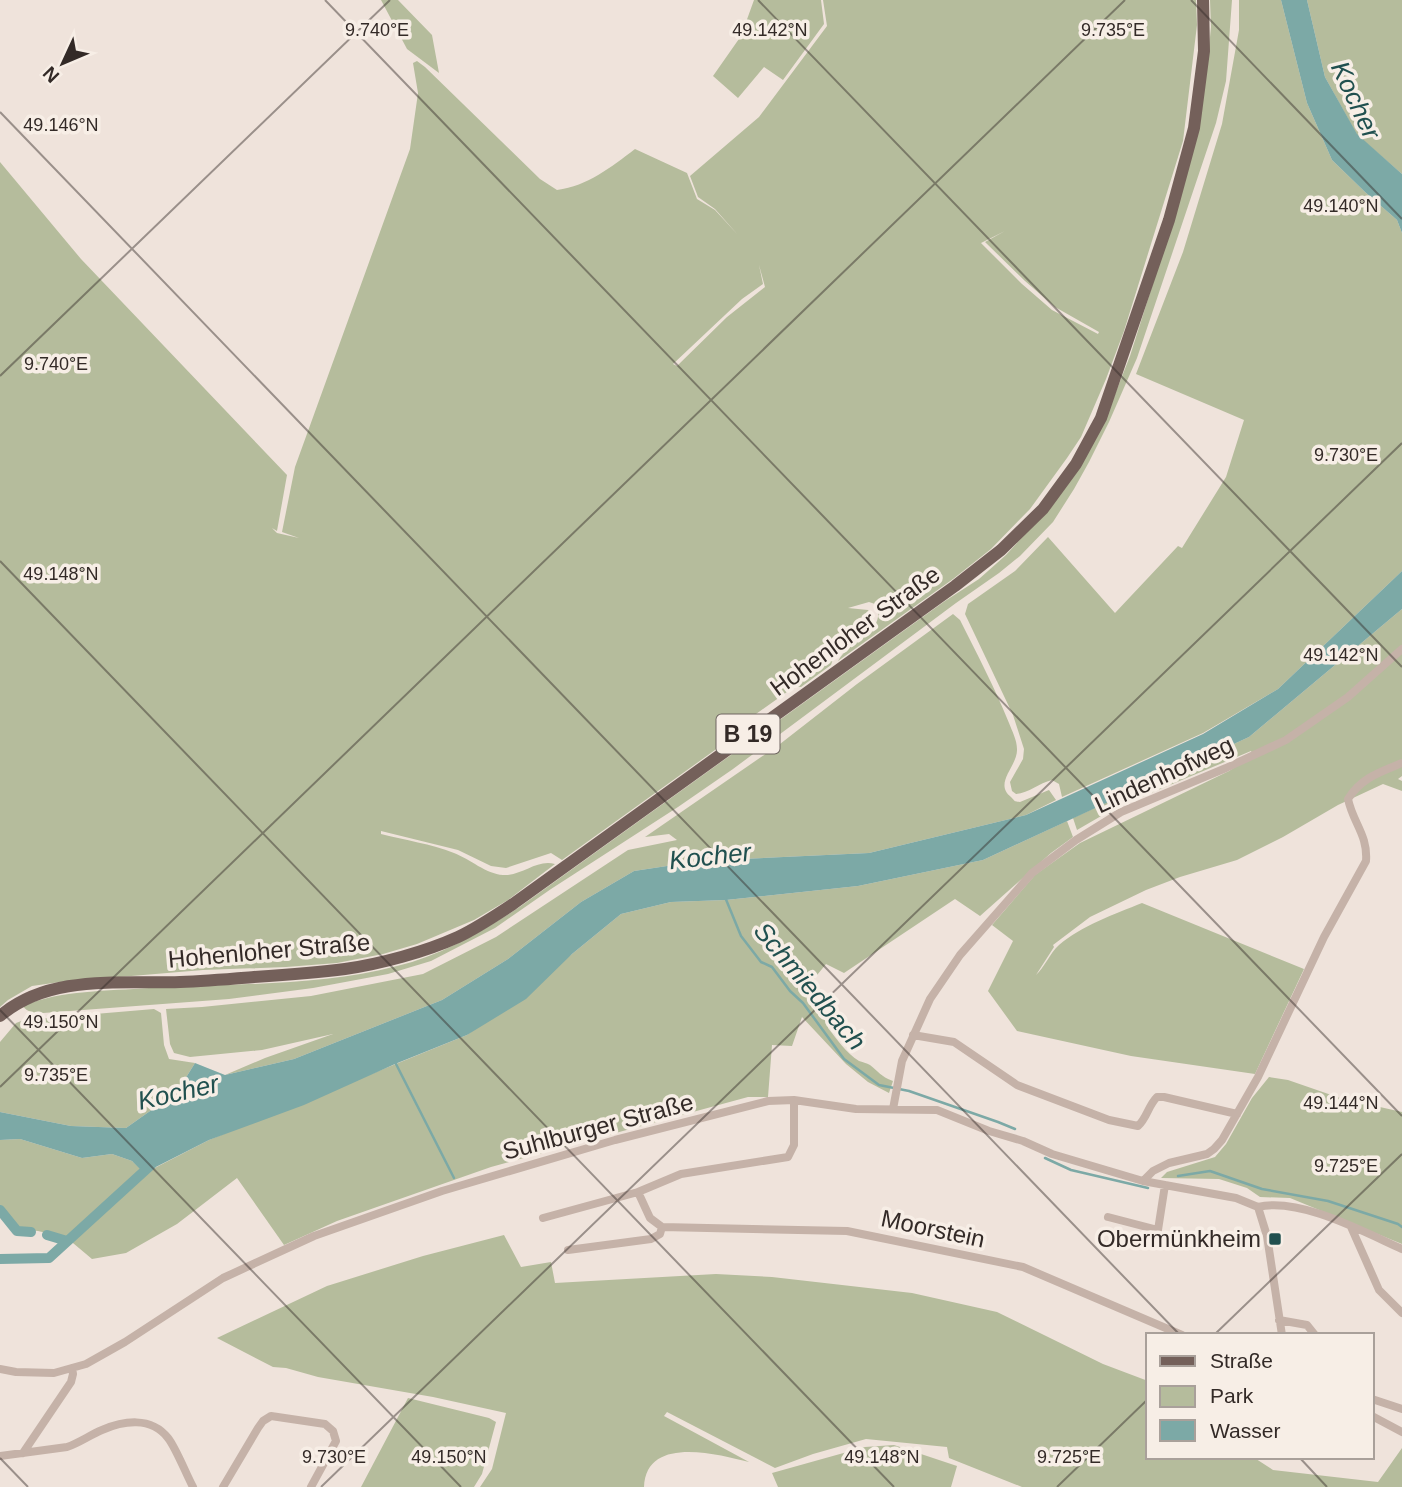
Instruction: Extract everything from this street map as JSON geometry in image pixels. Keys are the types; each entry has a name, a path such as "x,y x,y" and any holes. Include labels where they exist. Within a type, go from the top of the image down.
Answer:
{"main road":[{"name":"Hohenloher Straße","path":"0,1016 37,993 63,986 315,973 405,956 457,937 513,904 955,586 1001,550 1043,509 1076,464 1101,418 1169,220 1194,128 1204,51 1203,0"}],"street":[{"name":"Lindenhofweg","path":"893,1109 902,1061 930,999 960,955 1032,873 1076,840 1121,812 1286,740 1348,697 1402,649"},
{"path":"1143,1181 1153,1171 1169,1163 1207,1154 1222,1140 1258,1077 1324,937 1366,861 1367,847 1348,799 1356,787 1374,774 1402,764"},
{"path":"913,1035 954,1042 1017,1085 1109,1120 1138,1126 1144,1121 1157,1097 1237,1114"},
{"path":"543,1218 638,1192 681,1174 788,1157 794,1145 794,1100"},
{"name":"Suhlburger Straße","path":"0,1369 54,1373 86,1364 223,1279 314,1236 442,1191 615,1140 768,1101 794,1100 856,1109 937,1110 1052,1154 1143,1181 1236,1198 1258,1207 1282,1205 1313,1212 1402,1249"},
{"path":"1108,1217 1158,1230 1165,1185"},
{"path":"638,1192 650,1217 662,1227"},
{"path":"1258,1207 1267,1236 1282,1333"},
{"name":"Moorstein","path":"568,1250 651,1239 660,1234 662,1227 847,1231 1023,1267 1177,1333"},
{"path":"1351,1227 1379,1290 1402,1313"},
{"path":"1279,1320 1307,1325 1313,1333"},
{"path":"23,1453 71,1382 72,1368"},
{"path":"1374,1400 1402,1409"},
{"path":"223,1487 258,1428 271,1416 325,1424 333,1431 336,1441 311,1487"},
{"path":"1374,1417 1402,1432"},
{"path":"0,1456 67,1447 100,1431 136,1421 159,1430 167,1437 193,1487"}],"green space":[{"path":"381,0 398,0 432,35 439,73 407,49"},
{"path":"754,0 821,0 824,24 783,80 764,67 738,98 713,76 741,36"},
{"path":"823,0 1196,0 1197,25 1183,141 1124,331 1081,437 1030,509 991,549 838,661 871,630 878,616 878,605 869,602 848,608 868,610 872,617 834,656 831,665 749,719 740,732 562,860 551,853 506,868 491,866 458,850 381,831 381,834 454,853 497,874 510,875 542,864 555,864 508,900 474,920 417,944 337,963 203,970 60,982 32,986 0,1007 0,162 81,259 287,475 277,531 272,528 277,533 299,538 282,532 295,467 410,149 418,93 413,63 417,61 425,67 540,179 557,190 589,180 635,149 687,173 697,199 715,210 738,235 715,209 698,197 690,176 759,117 827,26","holes":["1005,231 985,242 1055,307 1099,332 1098,334 1052,310 981,243","759,265 765,287 727,317 677,366 673,364 742,299 763,284"]},
{"path":"1210,0 1232,0 1226,81 1216,123 1137,358 1109,422 1074,489 1053,522 1020,556 678,807 495,928 431,961 388,974 313,988 229,999 43,1013 32,1012 23,1006 53,997 85,992 336,978 397,966 446,949 521,906 979,579 1006,555 1050,507 1110,407 1130,356 1156,274 1206,77 1211,27"},
{"path":"1239,0 1281,0 1307,103 1332,160 1397,220 1402,233 1402,571 1278,689 1203,733 1062,797 1059,784 1052,780 1016,794 1012,791 1010,782 1023,759 1024,749 1013,715 965,614 968,604 1015,571 1048,537 1115,613 1178,546 1182,548 1226,477 1244,420 1136,374 1183,252 1222,124 1239,30"},
{"path":"1307,0 1402,0 1402,174 1357,135 1325,77"},
{"path":"1402,609 1402,776 1398,779 1402,781 1402,791 1383,784 1338,805 1237,860 1146,890 1090,917 1053,945 1036,975 1056,948 1068,938 1099,921 1142,903 1304,969 1255,1074 1131,1056 1017,1031 988,991 1013,941 992,925 1035,875 1080,843 1229,771 1253,755 1251,751 1115,808 1077,830 1073,818 1249,737"},
{"path":"953,614 960,620 979,658 1015,739 1016,755 1005,780 1006,792 1020,802 1049,790 1056,800 1026,815 869,853 700,861 634,871 581,902 508,959 442,1000 294,1059 225,1075 333,1034 262,1050 190,1057 174,1053 170,1044 166,1009 311,996 423,974 496,937 628,850 677,840 669,834 645,837 780,744"},
{"path":"1067,821 1073,837 980,916 955,899 844,973 826,964 809,985 812,999 830,1020 828,1028 842,1046 859,1061 870,1065 882,1076 893,1081 889,1093 868,1082 846,1064 802,1017 792,1046 772,1045 768,1097 748,1097 491,1167 337,1221 284,1245 237,1178 177,1224 126,1253 92,1259 67,1238 18,1229 0,1208 0,1140 20,1139 82,1158 112,1154 132,1161 145,1173 209,1140 467,1035 621,914 671,902 726,900 858,886 983,860"},
{"path":"154,1009 161,1013 164,1045 169,1059 195,1063 177,1092 126,1128 71,1126 0,1112 0,1042 16,1023 24,1020"},
{"path":"1269,1077 1288,1080 1340,1098 1402,1112 1402,1244 1290,1198 1260,1197 1247,1188 1219,1179 1161,1178 1167,1172 1215,1157 1226,1144 1252,1098"},
{"path":"504,1235 521,1267 551,1262 555,1283 716,1274 772,1277 912,1293 997,1312 1103,1364 1146,1380 1146,1459 1256,1459 1273,1470 1378,1482 1402,1448 1402,1487 1022,1487 949,1458 947,1447 866,1439 775,1468 667,1412 664,1416 749,1462 719,1455 685,1452 670,1454 657,1460 648,1471 644,1487 480,1487 492,1469 506,1413 273,1367 217,1338 327,1286 423,1256"},
{"path":"408,1398 496,1422 482,1474 474,1487 361,1487"},
{"path":"894,1445 957,1466 951,1487 778,1487 772,1473 865,1447"}],"water":[{"path":"1281,0 1307,0 1325,77 1357,134 1402,174 1402,233 1397,220 1332,160 1307,103"},
{"name":"Kocher","path":"1402,571 1402,609 1249,737 983,860 858,886 726,900 671,902 621,914 572,954 526,999 467,1035 304,1105 209,1140 144,1173 132,1161 112,1154 82,1158 20,1139 0,1140 0,1112 71,1126 126,1128 177,1092 195,1063 225,1075 294,1059 442,1000 508,959 581,902 634,871 700,861 869,853 1026,815 1203,734 1278,689"}],"waterway":[{"name":"Schmiedbach","path":"725,897 741,936 761,962 772,967 803,1003 844,1059 879,1085 909,1091 1015,1129"},
{"path":"395,1062 454,1178"},
{"name":"Schmiedbach","path":"1045,1158 1071,1170 1148,1188"},
{"path":"0,1259 49,1258 151,1165"},
{"name":"Schmiedbach","path":"1178,1176 1210,1171 1262,1189 1328,1201 1402,1227"},
{"path":"0,1210 17,1231 31,1232"},
{"path":"47,1235 67,1241"}],"place":[{"name":"Obermünkheim","path":"1275,1239"}]}
